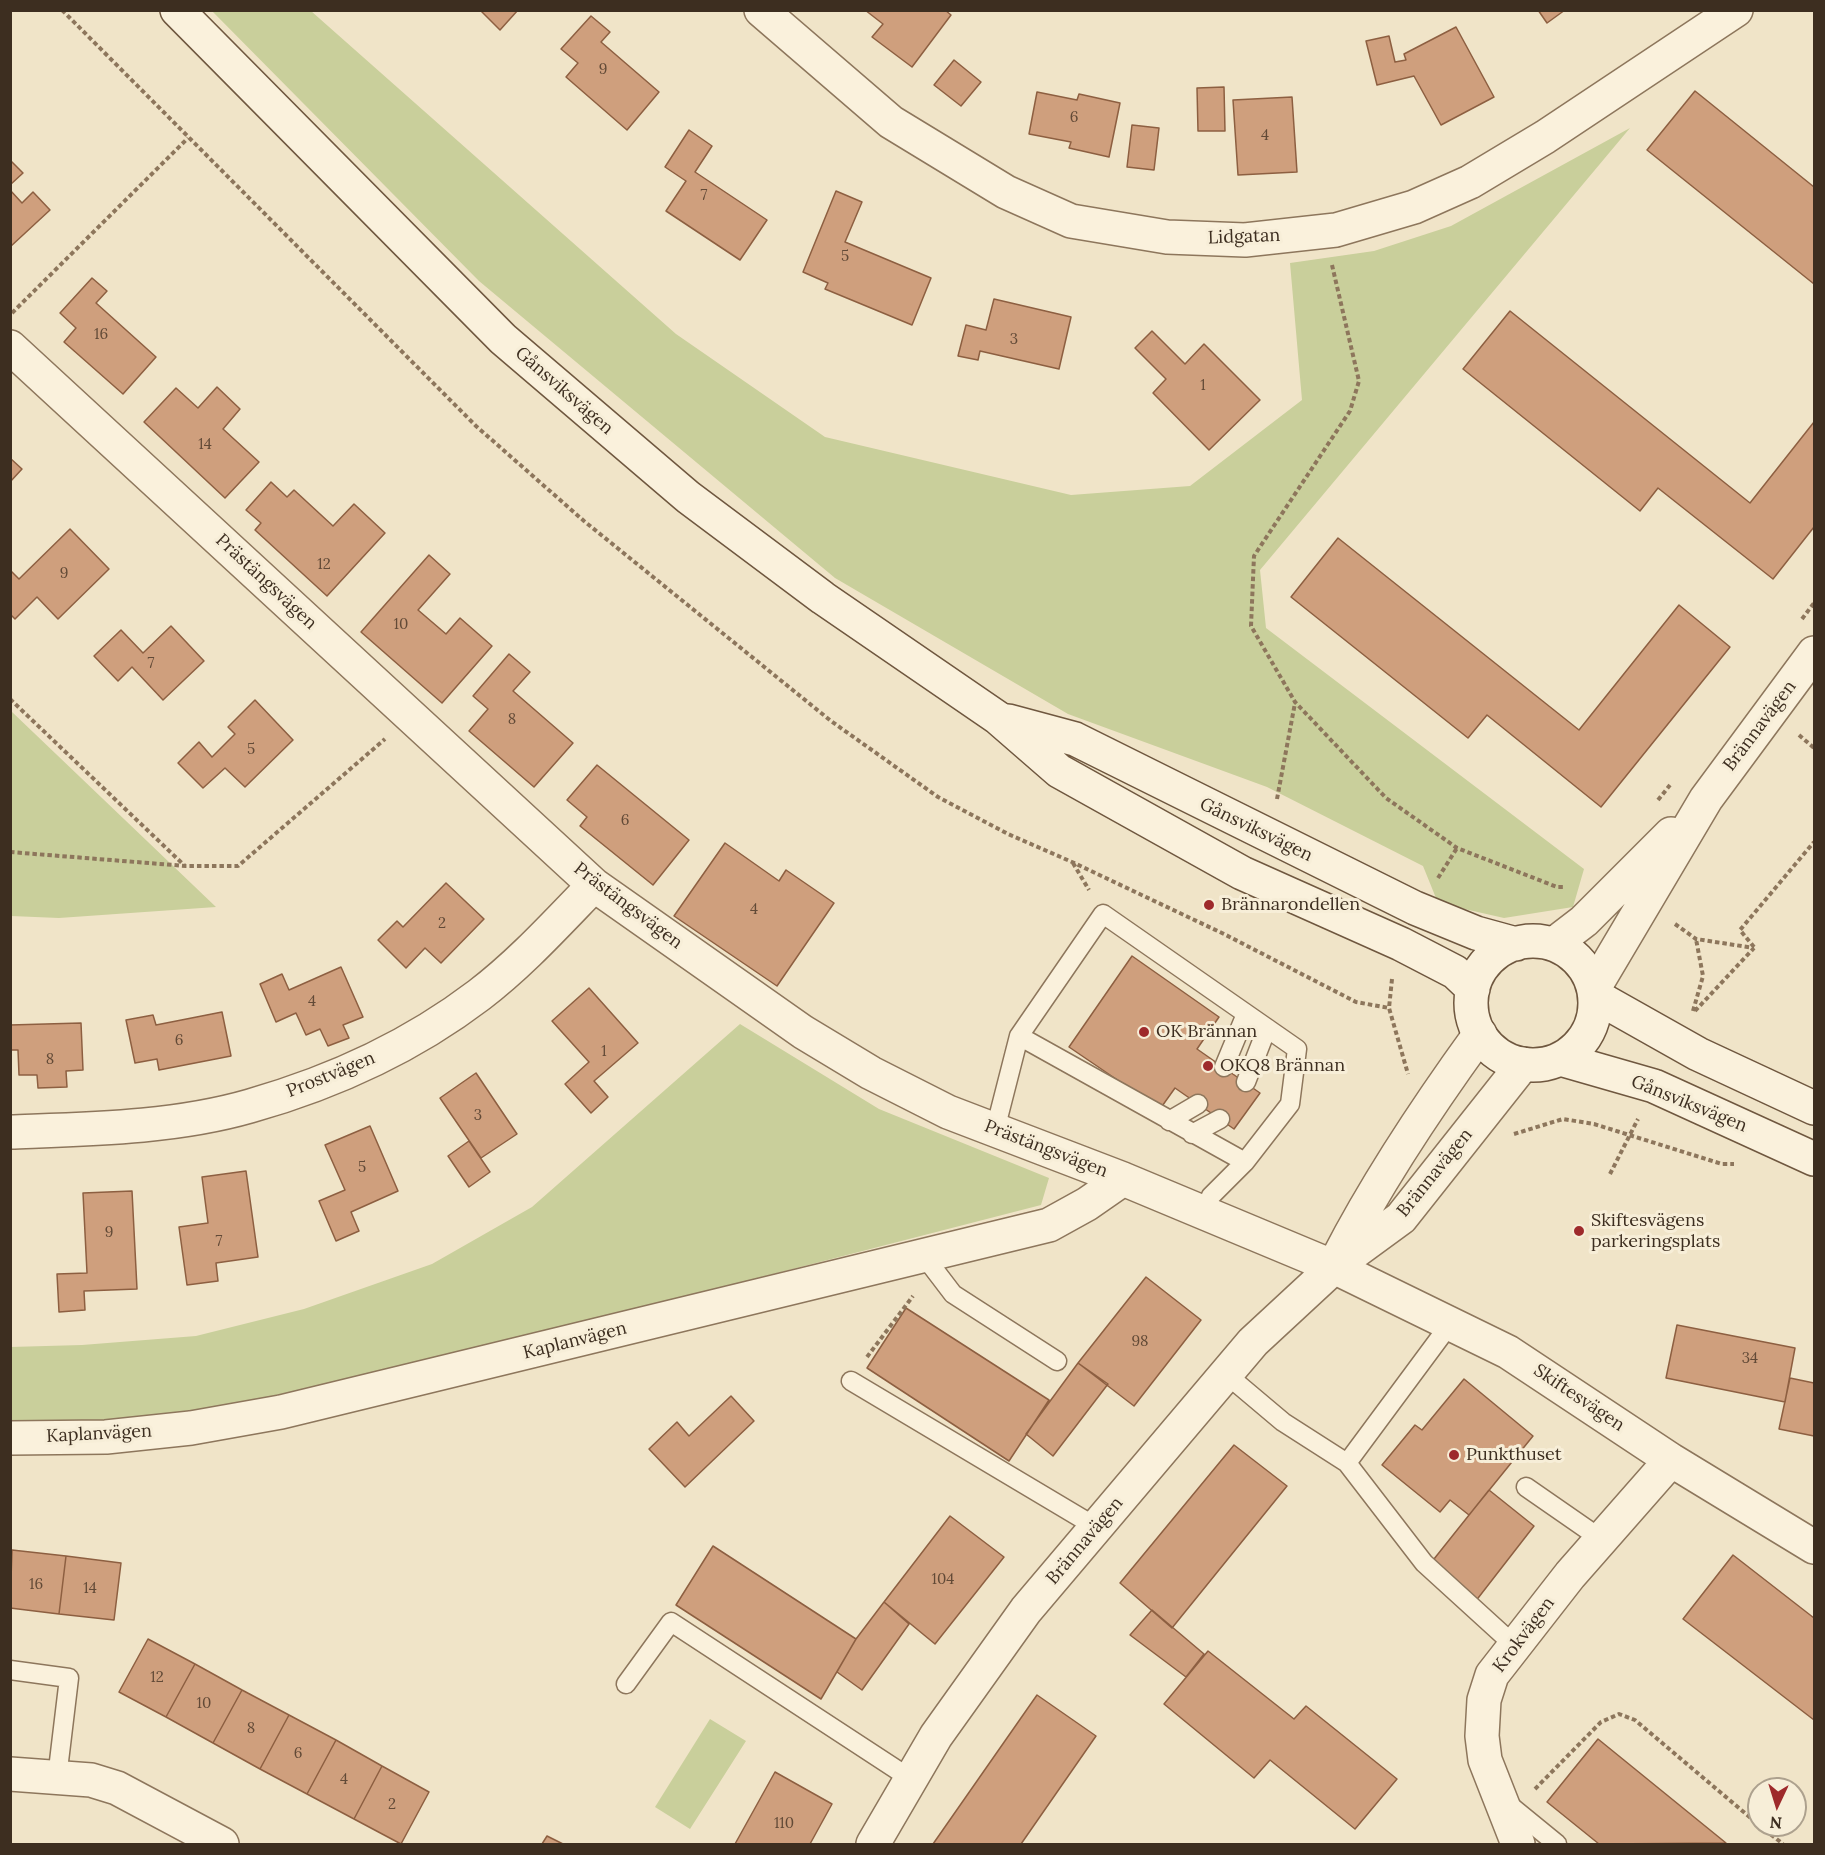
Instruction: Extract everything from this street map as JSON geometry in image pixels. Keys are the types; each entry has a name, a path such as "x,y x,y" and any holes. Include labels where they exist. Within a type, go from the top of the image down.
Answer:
{"street":[{"name":"Gånsviksvägen","path":"177,10 521,354 688,497 823,598 998,718 1059,771 1242,873 1401,944 1446,967 1473,989"},
{"name":"Lidgatan","path":"761,10 891,122 1006,192 1071,221 1167,237 1245,240 1324,232 1414,207 1470,182 1545,137 1736,10"},
{"name":"Prästängsvägen","path":"10,347 594,885 803,1032 871,1073 948,1112 1123,1179 1334,1267"},
{"name":"Brännavägen","path":"1594,992 1706,799 1815,653"},
{"name":"Gånsviksvägen","path":"998,718 1075,740 1415,908 1476,933 1516,944"},
{"name":"Brännavägen","path":"1554,944 1584,921 1706,799"},
{"name":"Prostvägen","path":"10,1132 97,1128 181,1119 249,1106 348,1071 414,1037 478,996 517,964 594,885"},
{"path":"1535,941 1554,944 1580,961 1594,992 1594,1015 1588,1033 1576,1048 1560,1059 1542,1064 1523,1064 1491,1048 1480,1034 1471,1005 1473,989 1488,961 1501,950 1516,944 1535,941"},
{"path":"1594,992 1698,1054 1815,1108"},
{"name":"Brännavägen","path":"1334,1267 1370,1196 1432,1100 1480,1034"},
{"name":"Gånsviksvägen","path":"1560,1059 1654,1086 1815,1159"},
{"name":"Brännavägen","path":"873,1845 936,1736 1026,1610 1253,1342 1334,1267 1401,1218 1523,1064"},
{"name":"Kaplanvägen","path":"10,1438 106,1437 191,1428 281,1412 931,1264 1049,1225 1087,1204 1123,1179"},
{"name":"Skiftesvägen","path":"1334,1267 1522,1359 1671,1460 1815,1547"},
{"name":"Krokvägen","path":"1518,1845 1513,1797 1485,1760 1482,1736 1484,1700 1492,1675 1601,1539 1671,1460"},
{"path":"10,1774 92,1780 117,1788 222,1845"}],"lane":[{"path":"995,1130 1018,1036 1103,914 1297,1048 1290,1104 1245,1162 1211,1196 1204,1213"},
{"path":"1224,1067 1246,1014"},
{"path":"1246,1082 1267,1028"},
{"path":"1018,1036 1245,1162"},
{"path":"1169,1121 1198,1104"},
{"path":"1192,1134 1220,1119"},
{"path":"931,1264 953,1294 1057,1361"},
{"path":"1347,1463 1450,1324"},
{"path":"1226,1374 1283,1422 1347,1463 1424,1563 1514,1645"},
{"path":"851,1382 1096,1527"},
{"path":"1526,1487 1601,1539"},
{"path":"626,1684 671,1622 911,1779"},
{"path":"10,1670 69,1678 57,1778"},
{"path":"1513,1797 1557,1845"}],"path":[{"path":"62,10 476,426 584,521 831,721 938,797 1008,834 1072,861 1224,934 1356,1002 1389,1008 1410,1080"},
{"path":"10,314 188,138"},
{"path":"1324,232 1359,381 1350,411 1254,556 1251,626 1295,702 1386,798 1457,848 1557,887 1574,888"},
{"path":"10,699 186,866"},
{"path":"1277,801 1295,702"},
{"path":"10,852 186,866 238,866 411,716"},
{"path":"1798,735 1815,748"},
{"path":"1754,948 1740,930 1815,842"},
{"path":"1696,939 1754,948 1723,981 1692,1014 1703,976 1696,939"},
{"path":"1610,1174 1642,1111"},
{"path":"1503,1132 1515,1134 1563,1119 1594,1124 1722,1164 1740,1163"},
{"path":"851,1382 931,1264"},
{"path":"1513,1797 1601,1722 1619,1714 1635,1720 1747,1815"}],"green space":[{"path":"212,11 311,11 676,334 825,437 1071,495 1190,486 1302,400 1290,263 1374,251 1451,226 1630,128 1260,570 1266,628 1584,869 1573,907 1504,918 1438,903 1423,866 1267,787 1068,714 835,578 479,281"},
{"path":"11,711 216,907 59,918 11,916"},
{"path":"740,1024 879,1109 1049,1178 1041,1205 327,1389 143,1423 11,1424 10,1347 82,1345 196,1336 304,1309 432,1264 532,1207"},
{"path":"710,1719 746,1741 690,1829 655,1807"}],"building":[{"path":"480,10 518,10 500,30"},
{"path":"865,10 945,10 951,15 912,67 872,37 883,24"},
{"path":"1538,10 1565,10 1547,23"},
{"path":"591,16 610,32 601,42 659,92 627,130 566,77 578,63 561,49"},
{"path":"1456,27 1494,97 1441,125 1414,76 1377,85 1366,41 1389,36 1395,62 1406,60 1404,54"},
{"path":"954,60 981,82 961,106 934,85"},
{"path":"1224,87 1225,131 1198,131 1197,88"},
{"path":"1695,91 1814,187 1814,284 1647,150"},
{"path":"1037,92 1077,100 1079,94 1120,103 1109,157 1069,148 1071,142 1029,134"},
{"path":"1292,97 1297,172 1238,175 1233,100"},
{"path":"1132,125 1159,128 1154,170 1127,167"},
{"path":"689,130 712,146 695,172 767,220 740,260 666,211 686,181 665,167"},
{"path":"10,160 23,173 10,185"},
{"path":"10,190 22,203 33,192 50,210 10,247"},
{"path":"836,191 862,202 845,242 931,278 912,325 825,289 828,283 803,272"},
{"path":"92,278 107,291 96,303 156,357 123,394 64,342 76,328 60,313"},
{"path":"994,299 1071,317 1059,369 980,351 978,360 958,356 966,325 986,330"},
{"path":"1510,311 1750,503 1814,422 1814,527 1773,579 1658,488 1640,511 1463,369"},
{"path":"1152,331 1185,364 1204,344 1260,400 1209,450 1153,393 1166,379 1135,348"},
{"path":"217,387 240,409 223,429 259,462 225,498 144,422 176,388 198,408"},
{"path":"10,458 22,469 10,482"},
{"path":"271,482 287,497 294,490 333,526 354,504 385,533 327,596 255,530 261,523 246,510"},
{"path":"70,529 109,569 58,619 37,597 15,619 10,614 10,570 19,579"},
{"path":"1338,538 1579,730 1679,605 1730,647 1601,807 1487,715 1468,738 1291,597"},
{"path":"429,555 450,574 418,610 446,634 460,618 492,646 442,703 361,632"},
{"path":"171,626 204,661 163,700 132,667 118,681 94,656 121,630 143,653"},
{"path":"509,654 530,672 513,691 573,743 534,787 469,731 488,709 473,696"},
{"path":"255,700 293,740 245,787 225,768 203,788 178,763 199,742 212,757 235,734 228,727"},
{"path":"597,765 689,840 653,885 580,826 587,817 567,800"},
{"path":"725,843 779,881 786,870 834,903 777,986 674,916"},
{"path":"446,883 484,919 441,963 425,948 406,968 378,940 397,921 403,927"},
{"name":"OK Brännan","path":"1132,956 1219,1017 1197,1049 1260,1093 1234,1129 1175,1088 1160,1109 1069,1047"},
{"path":"341,967 363,1017 343,1025 349,1038 328,1046 320,1029 306,1035 296,1013 276,1022 260,984 282,974 289,990"},
{"path":"589,988 638,1043 594,1081 608,1097 591,1113 565,1084 589,1062 552,1021"},
{"path":"222,1012 231,1056 159,1070 157,1059 135,1063 126,1020 153,1015 156,1025"},
{"path":"81,1023 83,1070 66,1071 67,1087 38,1088 37,1075 19,1075 18,1050 10,1050 10,1025"},
{"path":"476,1073 517,1134 481,1158 440,1098"},
{"path":"370,1126 398,1191 351,1212 359,1231 336,1241 319,1201 345,1190 325,1145"},
{"path":"469,1141 490,1172 469,1187 448,1156"},
{"path":"246,1171 258,1257 216,1263 218,1281 187,1285 179,1227 208,1223 202,1177"},
{"path":"132,1191 137,1289 84,1291 85,1310 59,1312 57,1274 87,1273 83,1193"},
{"path":"1146,1277 1201,1320 1134,1406 1078,1363"},
{"path":"906,1308 1049,1400 1009,1461 867,1368"},
{"path":"1677,1325 1795,1348 1785,1402 1666,1378"},
{"path":"1078,1363 1108,1384 1053,1456 1026,1434"},
{"path":"1790,1378 1814,1383 1814,1436 1779,1429"},
{"name":"Punkthuset","path":"1464,1379 1533,1436 1469,1515 1450,1500 1440,1512 1382,1465 1415,1425 1422,1430"},
{"path":"731,1396 754,1421 685,1487 649,1449 677,1422 689,1436"},
{"path":"1234,1445 1287,1486 1172,1628 1120,1583"},
{"path":"1489,1490 1534,1526 1475,1602 1430,1564"},
{"path":"950,1516 1004,1557 935,1644 884,1602"},
{"path":"713,1546 856,1639 821,1699 676,1605"},
{"path":"12,1550 66,1556 59,1614 10,1608"},
{"path":"1733,1555 1814,1618 1814,1720 1683,1619"},
{"path":"66,1556 121,1563 114,1620 59,1614"},
{"path":"884,1602 909,1624 862,1690 837,1672 856,1639"},
{"path":"1152,1610 1204,1654 1186,1677 1130,1635"},
{"path":"148,1639 195,1664 166,1717 119,1692"},
{"path":"1208,1651 1294,1719 1306,1706 1397,1779 1355,1829 1270,1760 1254,1778 1164,1704"},
{"path":"195,1664 242,1690 213,1743 166,1717"},
{"path":"242,1690 289,1715 260,1769 213,1743"},
{"path":"1037,1695 1096,1736 1021,1844 933,1844"},
{"path":"289,1715 336,1740 307,1794 260,1769"},
{"path":"1598,1739 1726,1843 1599,1844 1547,1802"},
{"path":"336,1740 382,1766 354,1819 307,1794"},
{"path":"382,1766 429,1792 401,1844 354,1819"},
{"path":"775,1772 832,1804 810,1844 735,1844"},
{"path":"547,1836 563,1844 542,1844"}],"place":[{"name":"Brännarondellen","path":"1209,905"},
{"name":"OK Brännan","path":"1144,1032"},
{"name":"OKQ8 Brännan","path":"1208,1066"},
{"name":"Skiftesvägens parkeringsplats","path":"1579,1231"},
{"name":"Punkthuset","path":"1454,1455"}]}
